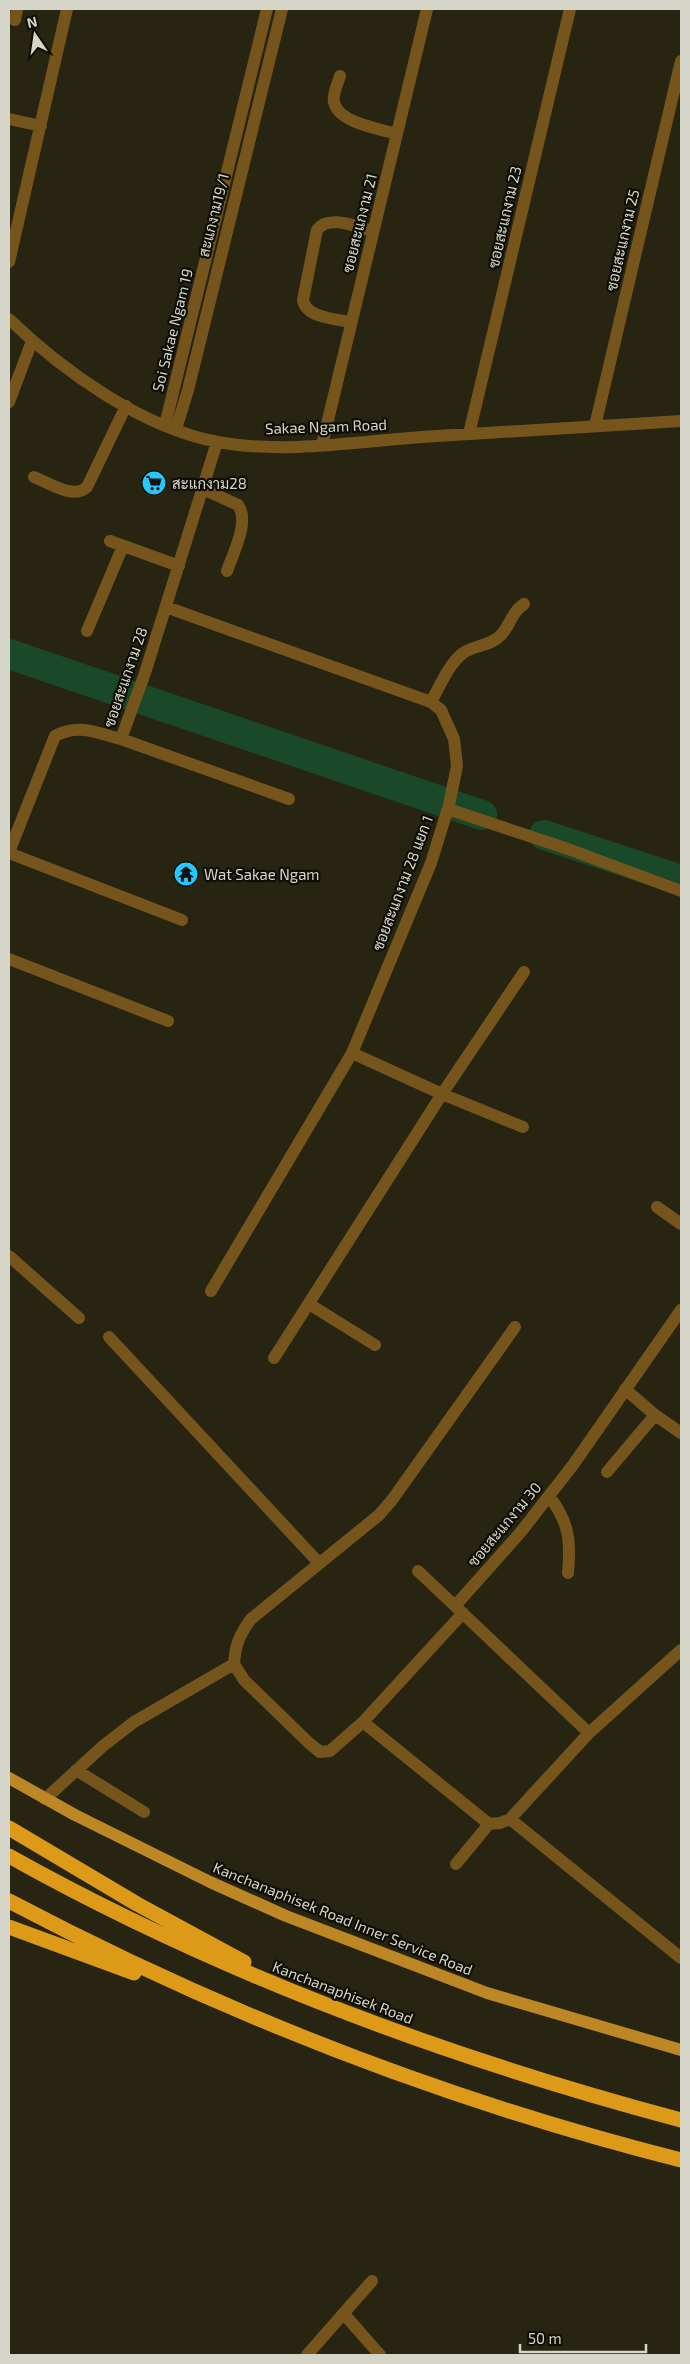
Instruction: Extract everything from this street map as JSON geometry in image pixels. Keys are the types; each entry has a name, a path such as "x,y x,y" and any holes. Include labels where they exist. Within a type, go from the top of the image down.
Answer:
{"highway":[{"path":"9,1828 137,1904 321,2003"},
{"name":"Kanchanaphisek Road","path":"9,1856 95,1902 165,1936 321,2003 505,2070 681,2120"},
{"path":"9,1901 159,1976 227,2007"},
{"path":"9,1927 227,2007 424,2084 598,2139 681,2160"}],"main road":[{"name":"Kanchanaphisek Road Inner Service Road","path":"9,1778 45,1800 210,1882 346,1940 487,1993 681,2050"}],"street":[{"path":"9,262 67,9"},
{"name":"Soi Sakae Ngam 19","path":"171,427 268,9"},
{"name":"สะแกงาม19/1","path":"171,427 188,390 282,9"},
{"name":"ซอยสะแกงาม 21","path":"322,445 427,9"},
{"name":"ซอยสะแกงาม 23","path":"469,434 570,9"},
{"name":"ซอยสะแกงาม 25","path":"595,426 681,61"},
{"path":"340,76 333,101 337,110 346,118 397,134"},
{"path":"9,119 41,126"},
{"path":"351,322 316,314 306,310 304,305 303,300 317,230 321,224 328,221 374,231"},
{"name":"Sakae Ngam Road","path":"9,319 32,341 82,380 126,406 171,427 217,442 255,445 322,445 681,421"},
{"path":"9,402 32,341"},
{"path":"34,477 72,493 83,491 87,487 126,406"},
{"name":"ซอยสะแกงาม 28","path":"9,853 55,736 64,731 77,728 121,739 135,705 217,442"},
{"path":"203,489 238,505 241,510 243,521 228,572"},
{"path":"110,541 179,566"},
{"path":"87,631 123,546"},
{"path":"166,607 431,702 451,666 464,652 485,645 501,636 514,611 524,604"},
{"name":"ซอยสะแกงาม 28 แยก 1","path":"210,1291 352,1053 431,863 455,779 457,751 454,739 441,710 431,702"},
{"path":"121,739 289,799"},
{"path":"448,807 681,891"},
{"path":"9,853 182,920"},
{"path":"9,959 168,1021"},
{"path":"274,1358 442,1094 524,972"},
{"path":"352,1053 442,1094 523,1127"},
{"path":"657,1207 681,1224"},
{"path":"9,1256 79,1318"},
{"path":"309,1304 375,1346"},
{"name":"ซอยสะแกงาม 30","path":"234,1664 244,1680 320,1752 330,1751 363,1722 459,1610 573,1466 681,1310"},
{"path":"45,1800 76,1770 134,1722 234,1664 235,1646 242,1631 251,1619 365,1528 392,1500 515,1327"},
{"path":"109,1337 320,1563"},
{"path":"625,1389 655,1415 681,1433"},
{"path":"607,1472 655,1415"},
{"path":"549,1496 562,1513 568,1531 570,1547 568,1573"},
{"path":"418,1571 589,1733"},
{"path":"456,1864 489,1824 510,1819 589,1733 681,1650"},
{"path":"363,1722 489,1824"},
{"path":"76,1770 144,1812"},
{"path":"510,1819 681,1958"},
{"path":"306,2355 372,2281"},
{"path":"344,2314 380,2355"}],"waterway":[{"path":"9,654 482,815"},
{"path":"544,835 681,880"}],"place":[{"name":"สะแกงาม28","path":"154,483"},
{"name":"Wat Sakae Ngam","path":"186,874"}]}
